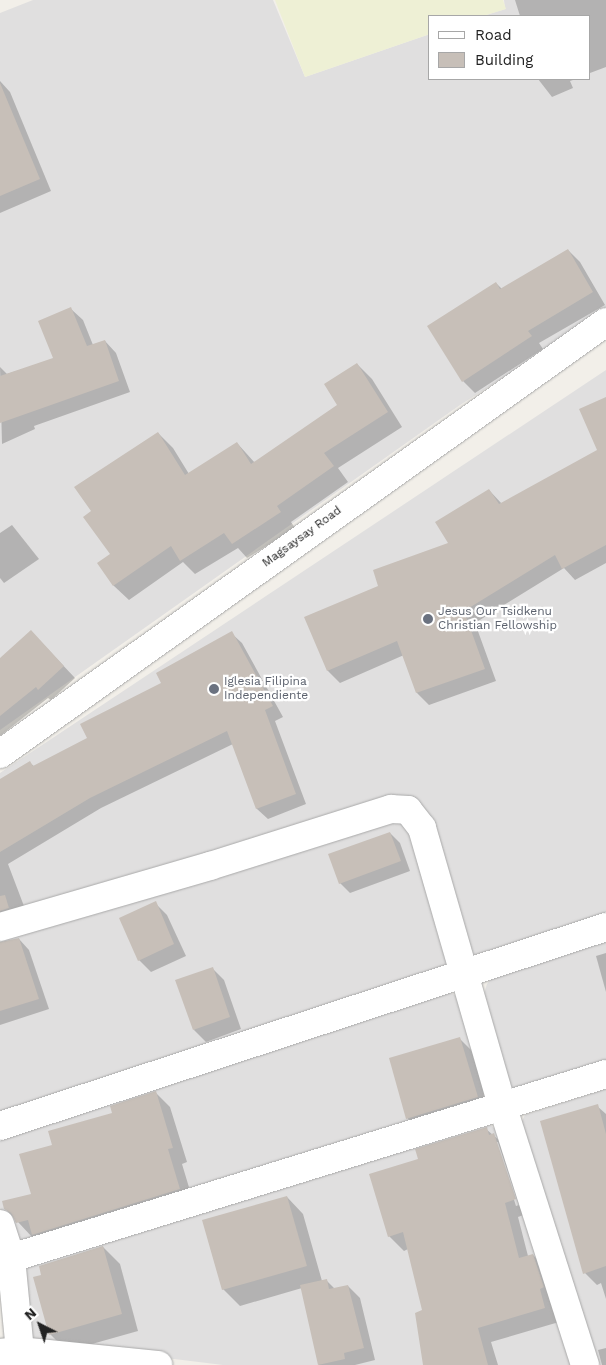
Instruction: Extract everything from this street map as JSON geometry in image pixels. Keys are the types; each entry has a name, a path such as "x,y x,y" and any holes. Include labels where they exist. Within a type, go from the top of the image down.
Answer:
{"street":[{"name":"Magsaysay Road","path":"0,754 606,322"},
{"path":"0,927 210,866 391,809 408,810 422,828 503,1108 585,1365"},
{"path":"0,1126 606,927"},
{"path":"11,1258 503,1108 606,1074"},
{"path":"0,1224 11,1258 10,1352 158,1365"}],"shaded area":[{"path":"33,0 273,0 305,77 428,35 428,80 591,80 591,15 486,15 505,9 504,0 606,0 606,312 460,405 0,730 0,13"},
{"path":"606,370 606,914 472,956 404,816 452,957 444,968 0,1118 0,773"},
{"path":"606,931 606,1067 519,1096 510,1089 481,1003 487,984 498,970"},
{"path":"443,990 455,995 462,1005 484,1090 482,1104 23,1249 5,1225 0,1207 0,1132"},
{"path":"606,1089 606,1365 594,1365 520,1125 525,1115"},
{"path":"490,1125 499,1132 573,1365 223,1365 28,1341 21,1270 39,1262"}],"green space":[{"path":"275,0 503,0 506,9 486,15 428,15 428,35 305,77"}],"building":[{"path":"0,83 40,179 0,196"},
{"path":"568,249 593,292 528,331 532,336 462,382 427,326 496,282 500,289"},
{"path":"71,307 87,346 105,340 119,381 0,423 0,376 53,358 38,321"},
{"path":"357,363 388,412 324,453 334,466 277,506 281,512 232,544 224,533 180,561 171,546 113,586 97,563 110,554 83,517 91,511 74,487 158,432 185,475 237,442 251,464 337,405 324,384"},
{"path":"606,397 606,545 562,569 555,555 464,611 485,669 416,693 397,641 327,671 304,617 378,586 373,570 448,543 435,522 489,489 499,504 597,450 579,409"},
{"path":"31,630 64,666 38,690 36,687 0,716 0,658"},
{"path":"232,631 273,706 265,710 296,794 256,809 227,731 90,798 0,852 0,779 30,761 33,766 87,738 80,724 161,683 156,673"},
{"path":"390,832 401,861 339,884 328,854"},
{"path":"5,895 9,908 0,911 0,896"},
{"path":"156,901 174,944 138,961 119,918"},
{"path":"19,938 39,999 0,1011 0,942"},
{"path":"213,967 230,1017 193,1030 175,980"},
{"path":"460,1037 478,1097 406,1119 389,1058"},
{"path":"156,1091 173,1148 168,1149 180,1189 32,1235 28,1220 16,1223 11,1213 4,1209 2,1201 31,1194 19,1154 52,1145 48,1131 112,1113 110,1106"},
{"path":"598,1104 606,1134 606,1266 583,1274 540,1121"},
{"path":"487,1127 489,1135 494,1133 516,1199 505,1203 519,1258 533,1254 544,1287 540,1289 545,1308 478,1328 488,1365 423,1365 415,1313 422,1310 403,1232 388,1237 369,1174 418,1159 415,1149"},
{"path":"287,1196 307,1266 222,1290 202,1220"},
{"path":"103,1246 122,1314 49,1335 33,1277 41,1275 39,1266"},
{"path":"327,1279 329,1289 348,1285 364,1348 344,1353 345,1359 318,1365 300,1285"}],"place":[{"name":"Jesus Our Tsidkenu Christian Fellowship","path":"428,619"},
{"name":"Iglesia Filipina Independiente","path":"214,689"}]}
